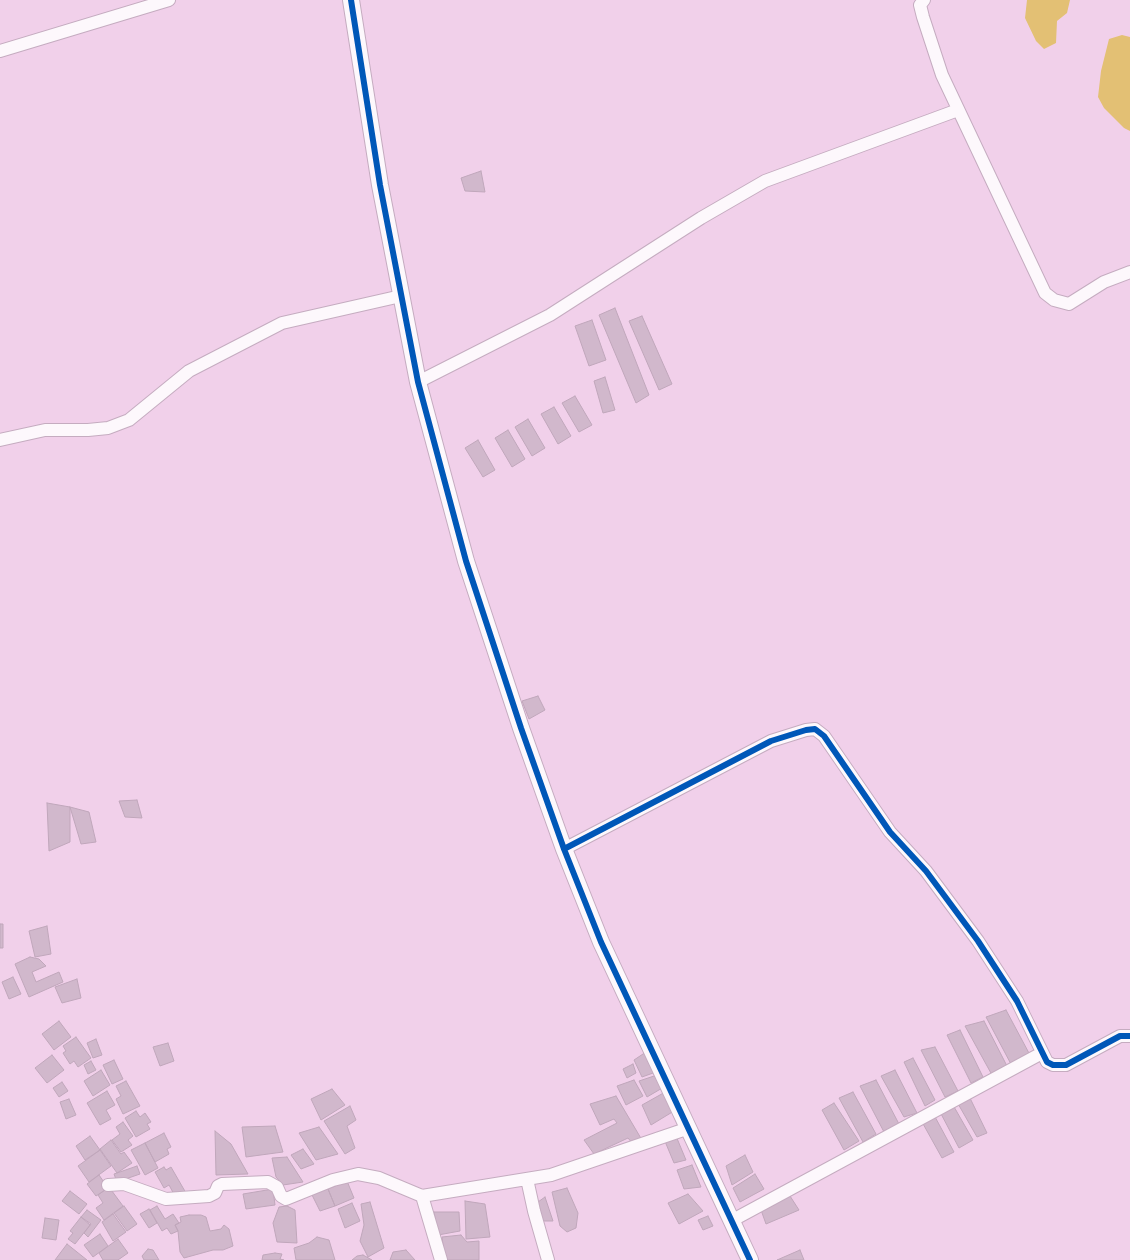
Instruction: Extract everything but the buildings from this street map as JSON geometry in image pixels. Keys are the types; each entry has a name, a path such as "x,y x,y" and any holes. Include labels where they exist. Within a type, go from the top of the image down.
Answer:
{"street":[{"path":"0,52 169,0"},
{"path":"351,0 380,185 418,382 466,561 521,728 564,849 601,942 750,1260"},
{"path":"924,0 920,5 922,17 942,76 1045,293 1054,300 1069,304 1104,282 1130,272"},
{"path":"418,382 550,315 701,218 765,181 958,110"},
{"path":"0,440 45,430 108,428 129,420 189,371 282,323 401,296"},
{"path":"564,849 771,741 815,729 824,736 890,832 926,871 978,940 1017,1001 1042,1053 1050,1064 1066,1065 1120,1036 1130,1036"},
{"path":"731,1220 1042,1053"},
{"path":"108,1185 124,1184 166,1199 209,1196 215,1193 218,1186 222,1184 268,1182 277,1186 281,1196 286,1199 333,1180 358,1174 379,1178 422,1196 551,1175 689,1128"},
{"path":"527,1178 534,1212 548,1260"},
{"path":"422,1196 441,1260"}],"shaded area":[{"path":"1027,0 1070,0 1067,13 1057,21 1056,43 1044,49 1036,41 1025,18"},
{"path":"1122,35 1130,37 1130,131 1124,128 1104,108 1098,97 1101,71 1109,39"}],"cycle path":[{"path":"351,0 380,185 418,382 466,561 521,728 564,849 601,942 750,1260"},
{"path":"564,849 771,741 815,729 824,736 890,832 926,871 978,941 1017,1001 1047,1062 1053,1065 1066,1065 1120,1036 1130,1036"}]}
